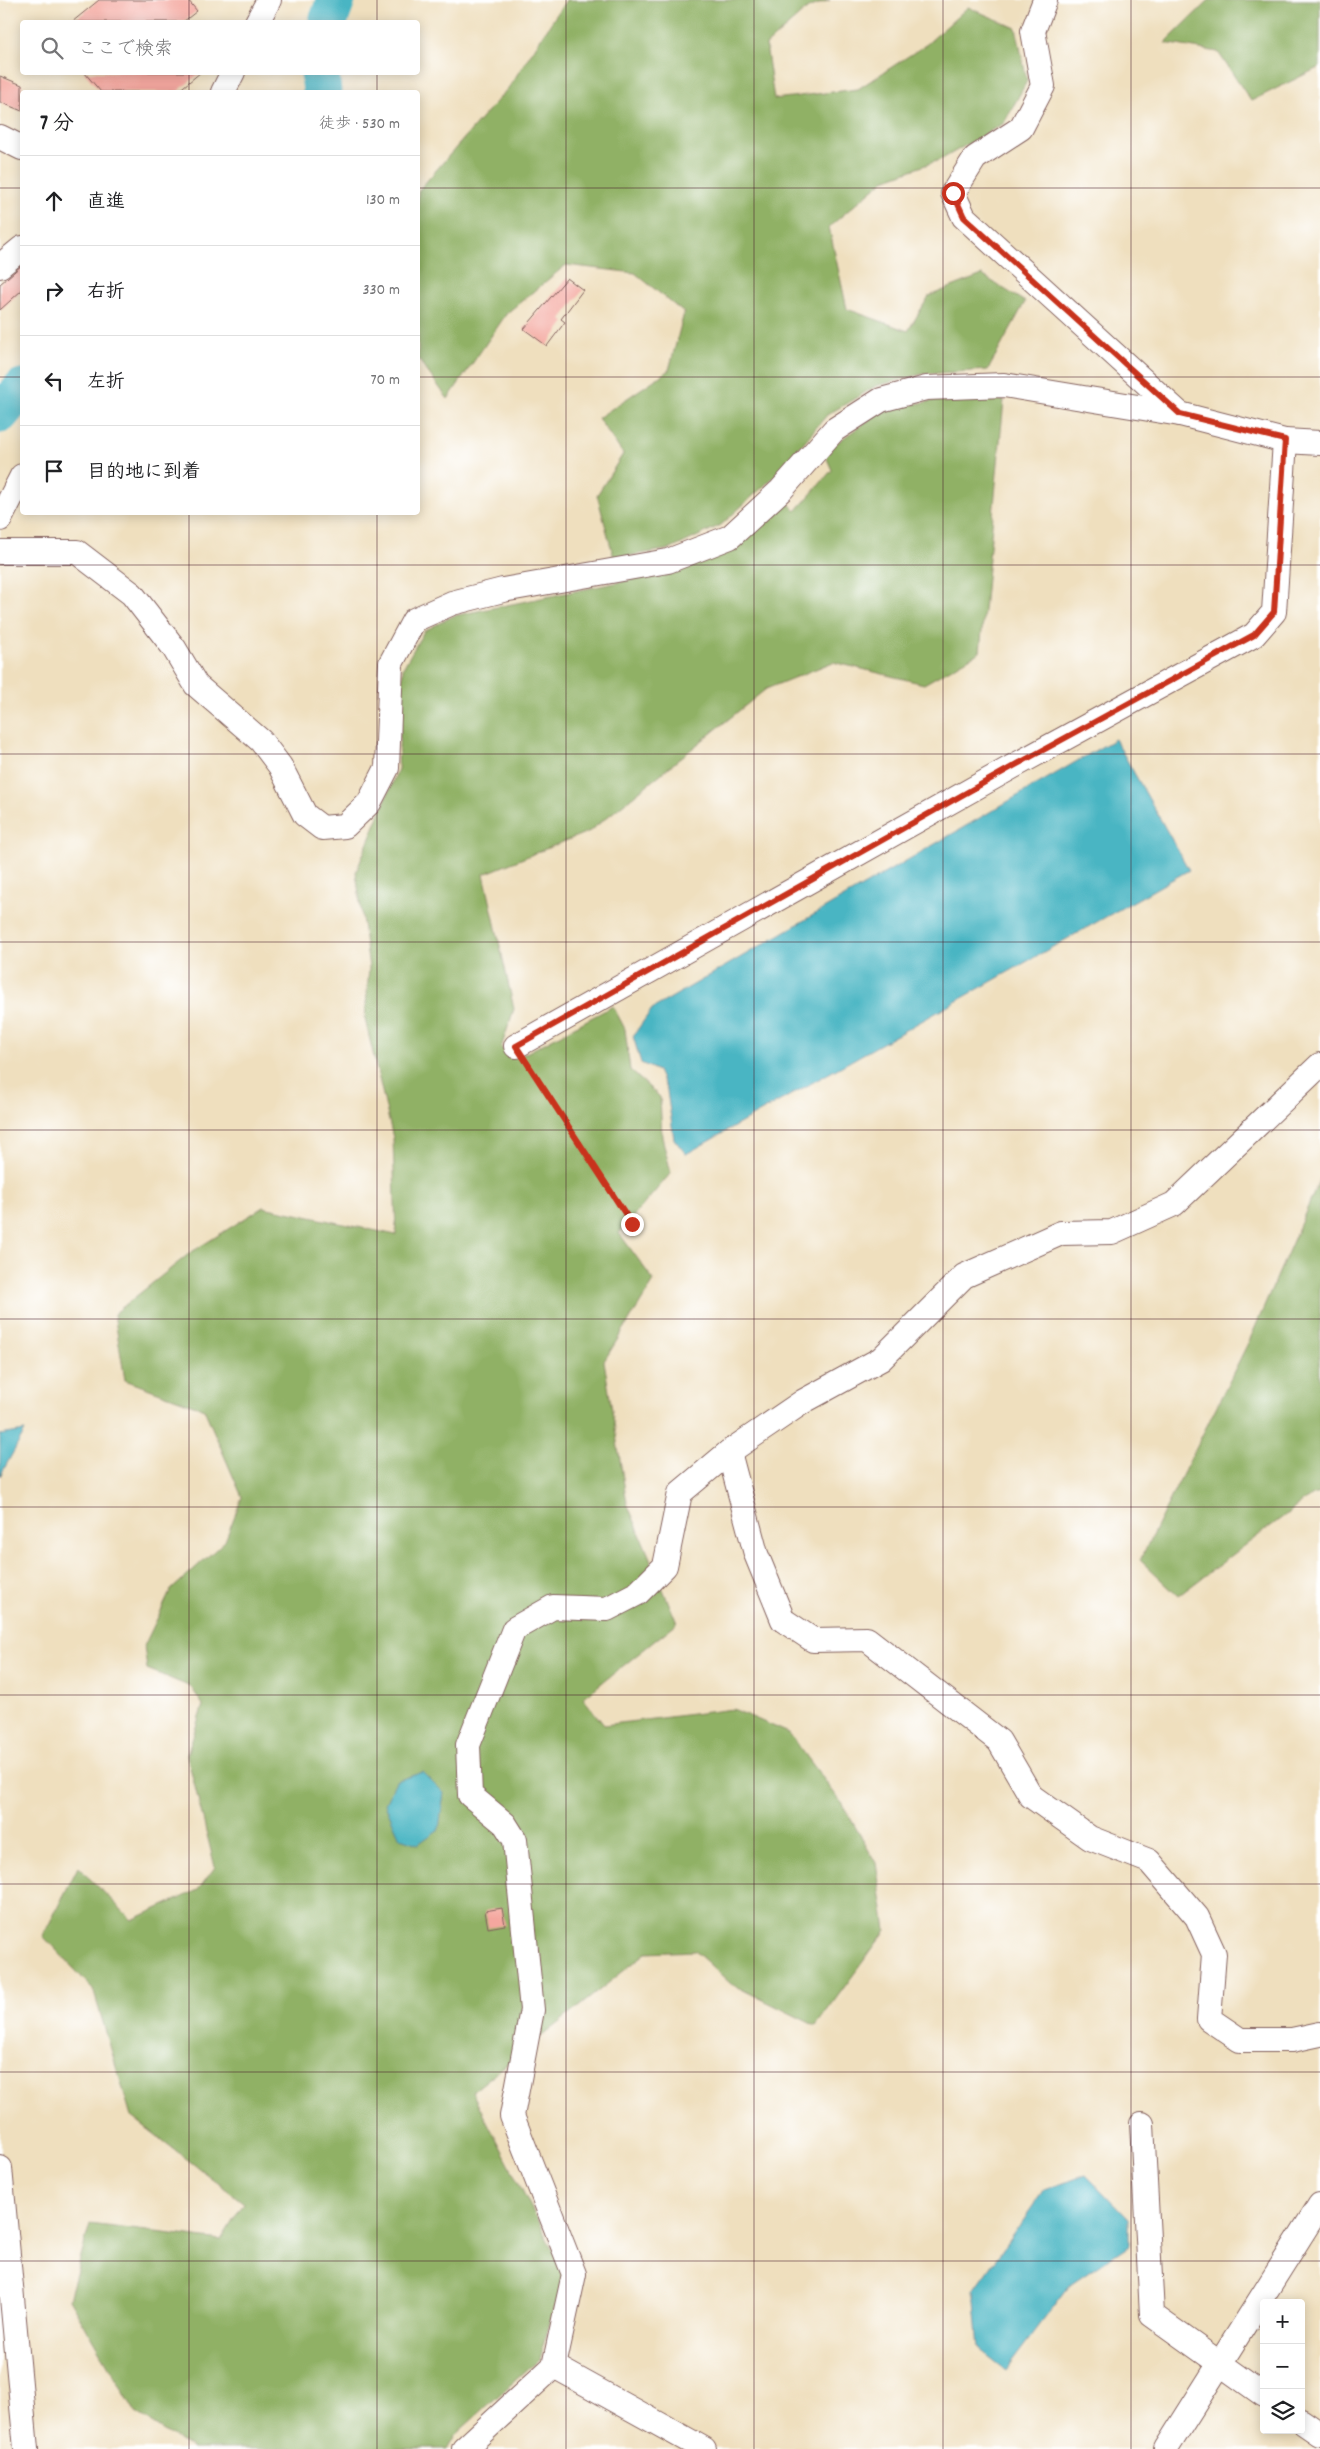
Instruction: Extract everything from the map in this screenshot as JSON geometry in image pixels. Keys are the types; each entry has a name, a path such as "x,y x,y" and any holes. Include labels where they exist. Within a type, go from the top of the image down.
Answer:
{"street":[{"path":"258,20 268,0"},
{"path":"1045,0 1033,30 1043,86 1021,128 975,158 953,193 964,217 1180,414"},
{"path":"224,90 232,75"},
{"path":"0,137 20,147"},
{"path":"0,266 20,250"},
{"path":"0,552 77,552 132,594 174,648 196,685 261,741 280,766 304,815 322,828 330,828 345,826 369,803 387,768 391,663 414,620 452,603 503,590 668,561 730,537 781,490 834,430 881,400 926,388 1004,385 1180,414 1285,440 1320,443"},
{"path":"516,1046 1012,767 1254,635 1274,612 1285,440"},
{"path":"0,519 20,480"},
{"path":"464,2449 554,2366 574,2274 512,2116 532,2010 515,1840 505,1824 470,1795 468,1745 514,1629 553,1607 607,1609 638,1593 665,1566 680,1493 729,1452 804,1401 881,1359 964,1276 1061,1233 1112,1232 1174,1204 1320,1064"},
{"path":"729,1452 756,1554 783,1620 813,1640 867,1639 999,1741 1032,1796 1090,1838 1149,1861 1197,1917 1214,1954 1210,2019 1240,2040 1292,2040 1320,2034"},
{"path":"1142,2124 1152,2315 1260,2392"},
{"path":"0,2168 26,2449"},
{"path":"1166,2449 1320,2205"},
{"path":"554,2366 704,2449"},
{"path":"1305,2424 1320,2434"}],"path":[{"path":"516,1046 632,1224"}],"green space":[{"path":"566,0 830,0 808,8 766,45 774,99 858,89 927,44 968,7 1016,28 1027,81 1004,123 942,159 884,180 829,227 847,309 908,331 929,296 982,275 1025,302 988,370 922,374 876,386 827,415 776,475 721,525 671,549 614,558 597,495 623,454 598,418 669,370 684,313 635,273 566,265 507,313 448,399 420,362 420,189 509,87"},
{"path":"1209,0 1320,0 1320,67 1251,101 1218,52 1165,43"},
{"path":"1004,400 980,652 924,684 833,662 766,689 590,831 484,874 514,1009 501,1048 515,1059 613,1006 625,1029 630,1070 660,1097 662,1137 671,1173 619,1233 654,1281 604,1361 627,1503 677,1623 583,1698 604,1725 733,1709 789,1733 841,1802 876,1863 886,1930 816,2026 731,1984 695,1951 646,1953 472,2092 565,2274 539,2359 455,2435 447,2449 192,2449 136,2413 69,2299 90,2224 221,2240 244,2203 131,2116 93,1989 43,1936 78,1867 132,1920 198,1890 215,1867 187,1755 203,1705 191,1687 147,1669 144,1646 171,1590 225,1541 242,1497 204,1409 125,1380 114,1314 190,1253 263,1207 396,1235 393,1138 365,1019 369,968 356,872 398,769 403,668 424,631 453,616 664,573 737,547 786,501 796,511 832,470 824,452 884,409 933,401"},
{"path":"1320,1179 1320,1493 1312,1495 1178,1596 1140,1560 1250,1339"}],"water":[{"path":"1115,739 1189,870 686,1154 674,1139 667,1091 658,1071 641,1063 633,1036 652,1009"},
{"path":"25,1431 0,1476 0,1435"},
{"path":"423,1772 444,1793 439,1829 418,1844 400,1838 385,1804 396,1781"},
{"path":"1086,2175 1129,2219 1129,2245 1070,2285 1006,2370 979,2349 974,2290 1044,2190"}],"building":[{"path":"99,0 188,0 197,11 186,20 74,20"},
{"path":"87,75 197,75 179,90 99,90"},
{"path":"0,76 22,85 22,90 20,90 20,110 0,102"},
{"path":"20,267 20,292 0,310 0,284"},
{"path":"567,278 583,290 561,319 565,322 547,346 524,329"},
{"path":"502,1908 505,1925 488,1928 485,1911"}],"waterway":[{"path":"329,20 336,0"},
{"path":"320,75 322,90"},
{"path":"0,414 20,390"}],"route":[{"path":"632,1224 516,1046 1012,767 1254,635 1274,612 1275,565 1285,440 1180,414 964,217 953,193"}]}
